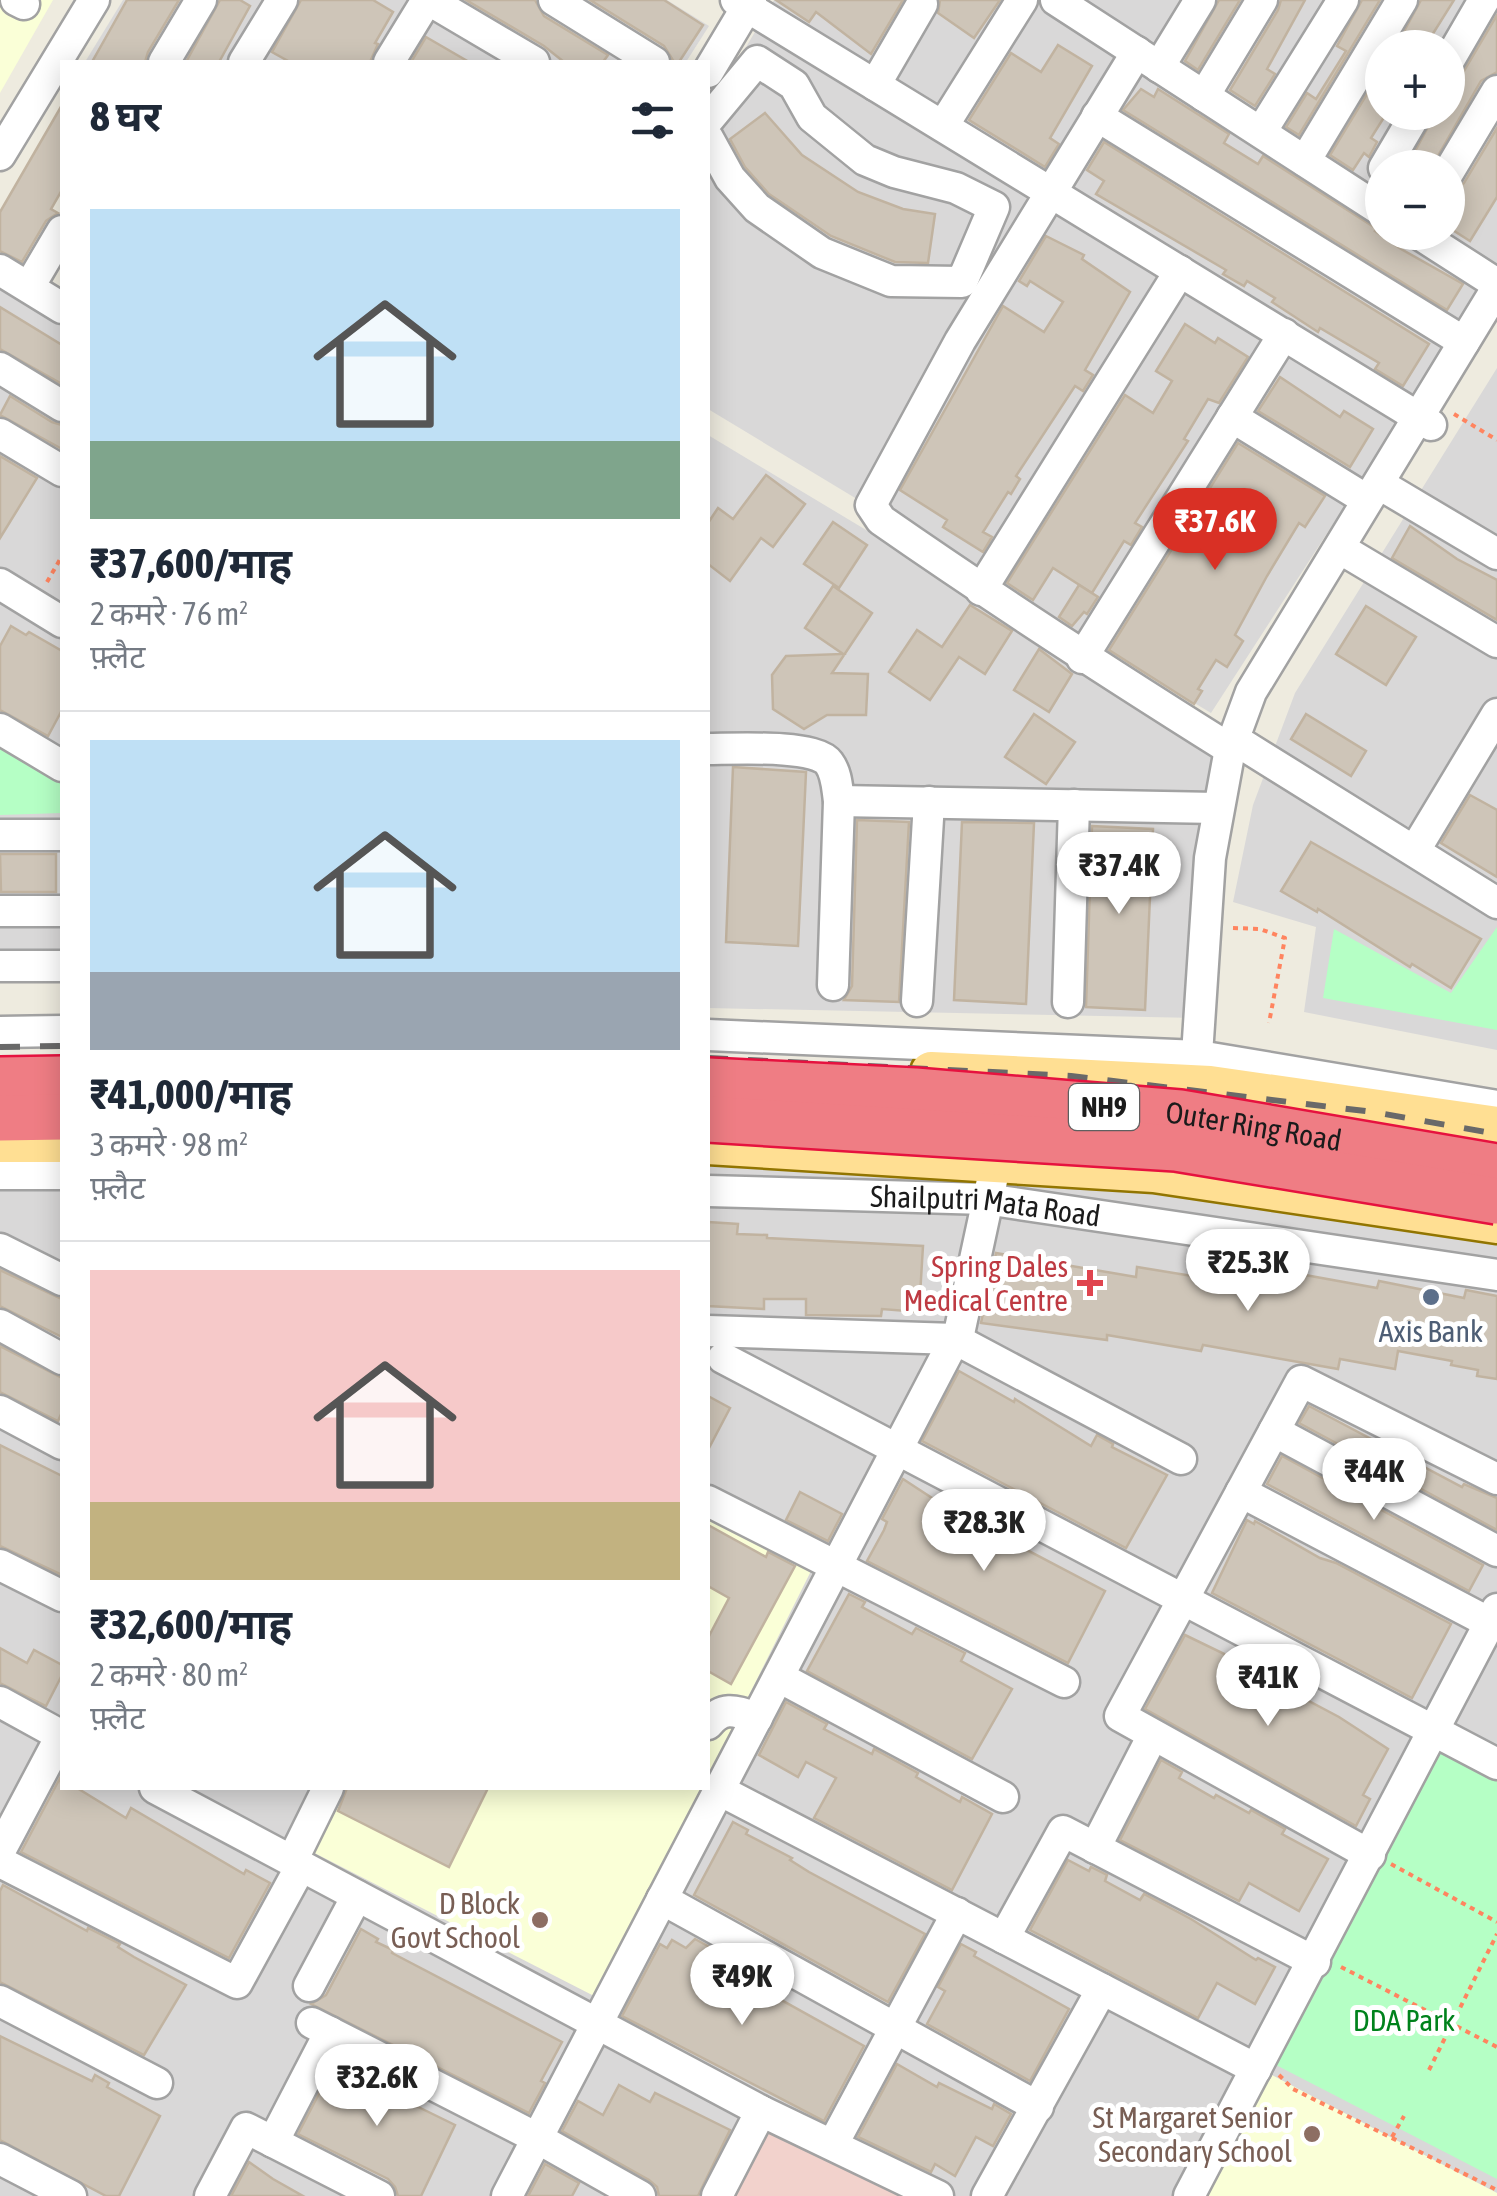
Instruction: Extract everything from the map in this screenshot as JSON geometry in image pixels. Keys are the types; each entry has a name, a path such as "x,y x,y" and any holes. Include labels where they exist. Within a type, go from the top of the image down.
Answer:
{"highway":[{"path":"0,1080 60,1079"},
{"name":"Outer Ring Road","path":"710,1081 915,1092 1180,1113 1497,1167"},
{"path":"0,1118 60,1149"},
{"name":"Outer Ring Road","path":"710,1118 1176,1148 1497,1201"}],"main road":[{"path":"0,1059 60,1058"},
{"name":"Outer Ring Road","path":"710,1062 887,1070 1204,1071 1497,1127"},
{"path":"879,1154 887,1070"},
{"path":"1392,1207 1412,1113"},
{"path":"0,1142 60,1150"},
{"name":"Outer Ring Road","path":"710,1144 879,1154 991,1180 1154,1172 1497,1223"}],"street":[{"path":"0,155 94,0"},
{"path":"165,60 201,0"},
{"path":"245,60 282,0"},
{"path":"390,60 428,0 531,60"},
{"path":"554,0 651,60"},
{"path":"943,126 1022,0"},
{"path":"1056,0 1365,199"},
{"path":"1200,0 1097,116 960,342 870,505 881,520 1082,658 1414,850 1497,903"},
{"path":"1204,96 1262,0"},
{"path":"1261,132 1344,0"},
{"path":"1305,160 1402,0"},
{"path":"1465,33 1484,0"},
{"path":"710,68 744,2 1284,334 1431,416"},
{"path":"875,85 922,4"},
{"path":"794,85 816,49"},
{"path":"710,118 757,61 794,85 812,117 865,160 956,188 994,207 962,282 891,281 822,253 772,220 730,178 710,142"},
{"path":"1462,150 1497,91"},
{"path":"1097,116 1486,334"},
{"path":"956,188 977,147"},
{"path":"60,233 8,278 60,307"},
{"path":"1204,1071 1229,814 1251,692 1486,334 1497,286 1443,250"},
{"path":"981,590 1180,271"},
{"path":"1082,658 1284,334"},
{"path":"0,368 60,405"},
{"path":"1232,417 1497,554"},
{"path":"0,434 60,470"},
{"path":"1204,1071 1210,858 1217,808 1238,748 1352,556 1379,495"},
{"path":"1352,556 1497,642"},
{"path":"0,584 60,621"},
{"path":"1414,850 1484,763 1497,714"},
{"path":"0,729 60,765"},
{"path":"710,749 812,752 828,760 836,777 839,801 833,985"},
{"path":"839,801 1217,808"},
{"path":"917,1001 929,802"},
{"path":"1068,1002 1074,805"},
{"path":"0,835 60,835"},
{"path":"0,911 60,911"},
{"path":"0,966 60,966"},
{"path":"0,1032 60,1032"},
{"path":"710,1035 1204,1071 1497,1106"},
{"path":"0,1174 60,1150"},
{"path":"507,2196 960,1329 991,1180"},
{"name":"Shailputri Mata Road","path":"710,1192 991,1180 1497,1275"},
{"path":"0,1249 60,1279"},
{"path":"0,1326 60,1358"},
{"path":"710,1331 955,1339 1182,1459"},
{"path":"723,1358 1497,1764"},
{"path":"1380,1859 1120,1716 1301,1381 1497,1479"},
{"path":"0,1412 60,1443"},
{"path":"1274,1431 1497,1551"},
{"path":"1190,2196 1266,2068 1380,1859 1433,1730 1494,1616 1240,1492"},
{"path":"710,1502 1064,1682"},
{"path":"0,1565 60,1595"},
{"path":"778,1677 1003,1797"},
{"path":"0,1702 60,1734"},
{"path":"710,1722 717,1713 730,1708 757,1718"},
{"path":"1096,1848 1153,1735"},
{"path":"0,1851 60,1739"},
{"path":"159,1790 761,2111 938,2196"},
{"path":"0,1862 237,1983 296,1864 327,1790"},
{"path":"719,1790 1102,1989 1266,2068"},
{"path":"1004,1938 1063,1831 1323,1962"},
{"path":"309,1986 357,1896"},
{"path":"662,1899 1038,2107"},
{"path":"833,2144 957,1913"},
{"path":"987,2196 1102,1989"},
{"path":"0,2000 157,2083"},
{"path":"273,2142 321,2028 537,2138 640,2196"},
{"path":"717,2196 761,2111"},
{"path":"210,2196 246,2128 379,2196"},
{"path":"0,2159 72,2196"}],"path":[{"path":"1431,416 1497,440"},
{"path":"43,588 60,559"},
{"path":"1218,927 1260,930 1285,938 1270,1023"},
{"path":"1380,1859 1497,1922"},
{"path":"1430,2070 1497,1934"},
{"path":"1323,1962 1497,2047"},
{"path":"1266,2068 1293,2089 1497,2190"},
{"path":"1392,2138 1404,2116"}],"shaded area":[{"path":"0,0 53,0 0,93"},
{"path":"123,0 667,0 709,26 687,60 86,60"},
{"path":"774,0 1497,0 1497,270 1211,713 710,410 710,108"},
{"path":"0,289 60,326 60,980 0,981"},
{"path":"1497,368 1497,1050 1304,1012 1316,927 1233,902 1253,805 1295,693"},
{"path":"710,436 1224,745 1197,1018 710,1008"},
{"path":"710,1152 1019,1172 1497,1239 1497,2196 0,2196 0,1158 60,1157 60,1790 710,1790"},
{"path":"710,1507 816,1561 710,1773"},
{"name":"D Block Govt School","path":"320,1790 701,1790 596,1997 293,1842"},
{"name":"St Margaret Senior Secondary School","path":"1270,2074 1497,2193 1497,2196 1208,2196"},
{"path":"764,2127 898,2196 729,2196"}],"green space":[{"path":"0,731 60,767 60,813 0,815"},
{"path":"1497,927 1497,1030 1323,998 1334,929 1451,993"},
{"name":"DDA Park","path":"1438,1747 1497,1777 1497,2179 1276,2065"}],"building":[{"path":"127,0 179,0 146,60 93,60"},
{"path":"220,0 240,0 250,6 220,60 187,60"},
{"path":"301,0 373,0 393,12 375,43 378,44 371,60 286,60 272,52"},
{"path":"466,0 535,0 544,16 608,55 604,60 562,60"},
{"path":"590,0 664,0 703,25 680,60 673,60 664,46"},
{"path":"776,0 903,0 871,54 816,12 809,22"},
{"path":"940,0 1000,0 974,38 938,13"},
{"path":"1219,0 1240,0 1198,70 1185,61"},
{"path":"1281,0 1305,0 1267,69 1275,74 1255,106 1230,90"},
{"path":"1362,0 1380,0 1299,135 1286,127 1307,93 1316,99 1346,51 1337,46"},
{"path":"1421,0 1454,0 1435,30 1405,30"},
{"path":"1497,15 1497,72 1481,81 1465,109 1465,69"},
{"path":"426,37 466,60 412,60"},
{"path":"1058,45 1092,66 1050,138 1059,144 1045,167 969,120 1011,53 1041,72"},
{"path":"1141,89 1154,97 1158,89 1229,134 1224,143 1258,164 1263,156 1365,221 1365,250 1403,250 1463,284 1447,310 1123,110"},
{"path":"1365,97 1365,130 1376,130 1371,138 1377,142 1373,150 1365,150 1353,170 1330,155"},
{"path":"60,108 60,193 51,209 58,213 46,221 22,262 0,251 0,212"},
{"path":"765,113 802,155 858,192 903,209 935,214 928,263 895,262 831,236 769,194 745,167 730,139"},
{"path":"1497,128 1497,197 1470,241 1465,238 1465,181"},
{"path":"1426,130 1453,130 1441,150 1416,150"},
{"path":"1104,142 1429,344 1403,386 1375,369 1379,363 1320,328 1318,332 1272,302 1275,298 1247,281 1244,286 1223,274 1226,270 1096,194 1104,181 1087,170"},
{"path":"1046,236 1084,255 1082,259 1130,292 1085,370 1093,375 1083,391 1075,386 1016,476 1020,479 1011,494 1008,492 983,532 992,537 983,552 943,527 947,520 900,490 1003,306 1044,332 1063,302 1030,281 1027,286 1019,281"},
{"path":"0,307 60,344 60,383 0,349"},
{"path":"1185,324 1248,357 1219,403 1208,399 1184,439 1188,441 1135,523 1142,527 1131,545 1124,541 1092,593 1053,568 1033,600 1007,583 1125,395 1153,413 1172,381 1156,371"},
{"path":"1280,377 1340,417 1344,411 1373,429 1350,467 1258,411"},
{"path":"10,396 60,424 60,448 0,415"},
{"path":"1238,443 1325,496 1305,527 1299,523 1267,576 1235,635 1243,641 1227,667 1216,660 1198,689 1202,691 1194,704 1109,650"},
{"path":"0,456 37,478 0,538"},
{"path":"766,475 805,504 773,547 761,538 730,581 710,566 710,520 718,508 733,519"},
{"path":"833,522 867,545 839,588 804,564"},
{"path":"1410,526 1457,559 1497,580 1497,620 1392,558"},
{"path":"1079,585 1098,597 1087,614 1084,612 1072,626 1059,617"},
{"path":"833,586 872,613 832,673 868,674 866,715 827,715 804,729 773,709 772,675 786,656 843,654 805,628"},
{"path":"970,605 1012,631 985,674 959,657 930,700 889,672 917,630 942,647"},
{"path":"1366,606 1416,637 1386,685 1336,654"},
{"path":"11,626 60,650 60,714 48,736 0,710 0,646"},
{"path":"1039,649 1072,674 1049,712 1014,690"},
{"path":"1034,714 1075,742 1046,784 1005,757"},
{"path":"1306,714 1366,751 1351,776 1291,739"},
{"path":"733,767 806,772 798,946 726,942"},
{"path":"1470,795 1497,810 1497,877 1441,843"},
{"path":"857,820 909,822 899,1002 844,1000 852,986"},
{"path":"962,822 1034,823 1026,1004 954,1000"},
{"path":"1092,826 1153,829 1145,1010 1086,1007"},
{"path":"1311,842 1481,939 1451,988 1281,891"},
{"path":"0,854 56,854 56,892 1,892"},
{"path":"710,1222 738,1224 737,1234 767,1238 923,1246 919,1312 882,1309 881,1316 806,1315 806,1299 764,1299 764,1309 710,1306"},
{"path":"996,1253 1136,1277 1137,1267 1223,1281 1225,1271 1292,1282 1294,1273 1377,1288 1379,1281 1464,1298 1466,1290 1497,1296 1497,1379 1477,1376 1478,1370 1451,1365 1452,1361 1398,1351 1395,1369 1340,1359 1338,1369 1203,1345 1201,1351 1107,1335 1107,1340 981,1323"},
{"path":"0,1270 60,1298 60,1336 0,1306"},
{"path":"0,1346 60,1377 58,1421 0,1392"},
{"path":"959,1371 1014,1402 1015,1399 1091,1446 1097,1435 1167,1475 1126,1548 922,1441"},
{"path":"710,1397 730,1408 710,1446"},
{"path":"1309,1406 1462,1487 1464,1484 1497,1498 1497,1530 1299,1423"},
{"path":"0,1445 60,1475 60,1574 0,1546"},
{"path":"1282,1456 1483,1565 1469,1591 1267,1484"},
{"path":"903,1479 935,1500 933,1504 1105,1591 1068,1663 867,1561 887,1522 882,1519"},
{"path":"800,1492 842,1514 828,1541 786,1520"},
{"path":"1247,1520 1451,1624 1412,1698 1212,1593"},
{"path":"710,1526 766,1557 768,1552 795,1566 731,1684 710,1672 710,1634 729,1598 710,1587"},
{"path":"849,1594 865,1602 862,1607 912,1634 916,1628 965,1653 961,1661 1012,1689 972,1759 807,1671"},
{"path":"1185,1635 1339,1717 1388,1749 1363,1795 1370,1799 1356,1826 1145,1709"},
{"path":"0,1648 27,1663 34,1650 60,1664 60,1679 46,1706 0,1683"},
{"path":"786,1702 827,1724 824,1729 872,1754 874,1749 960,1802 962,1797 992,1814 952,1890 814,1818 836,1778 806,1762 798,1777 759,1755"},
{"path":"1161,1760 1182,1772 1179,1778 1214,1798 1216,1795 1249,1813 1251,1810 1285,1829 1282,1834 1328,1859 1299,1911 1249,1883 1239,1901 1120,1840"},
{"path":"60,1778 60,1790 80,1790 126,1818 131,1808 244,1874 246,1870 270,1883 229,1958 21,1852"},
{"path":"346,1790 487,1790 449,1867 338,1811"},
{"path":"733,1822 809,1872 925,1934 888,2002 694,1895"},
{"path":"1068,1860 1107,1875 1105,1881 1140,1900 1144,1894 1256,1960 1275,1967 1255,2004 1217,1983 1198,2018 1030,1930"},
{"path":"3,1885 87,1931 88,1928 120,1944 118,1947 134,1957 186,1985 144,2055 0,1982"},
{"path":"361,1929 392,1953 562,2042 529,2113 311,2004 326,1995"},
{"path":"695,1939 728,1957 722,1967 864,2046 824,2121 622,2016 660,1944 667,1948 672,1940 686,1948"},
{"path":"961,1944 976,1952 974,1956 1069,2009 1030,2081 927,2024 945,1991 938,1987"},
{"path":"0,2036 92,2081 95,2075 109,2083 107,2087 160,2116 119,2196 106,2196 0,2140"},
{"path":"338,2057 391,2085 389,2090 402,2099 455,2125 421,2196 398,2196 388,2179 298,2134"},
{"path":"897,2064 937,2087 939,2083 1011,2114 993,2146 976,2137 955,2176 935,2164 931,2172 858,2137"},
{"path":"619,2085 650,2102 655,2093 730,2130 698,2196 659,2196 657,2187 649,2180 562,2131 578,2101 603,2115"},
{"path":"249,2162 273,2179 303,2196 231,2196"},
{"path":"545,2164 579,2183 572,2196 528,2196"}],"railway":[{"path":"0,1047 60,1046"},
{"path":"710,1058 1071,1076 1373,1112 1497,1134"}],"place":[{"name":"Spring Dales Medical Centre","path":"1090,1283"},
{"name":"Axis Bank","path":"1431,1297"},
{"name":"D Block Govt School","path":"540,1920"},
{"name":"St Margaret Senior Secondary School","path":"1312,2134"}]}
